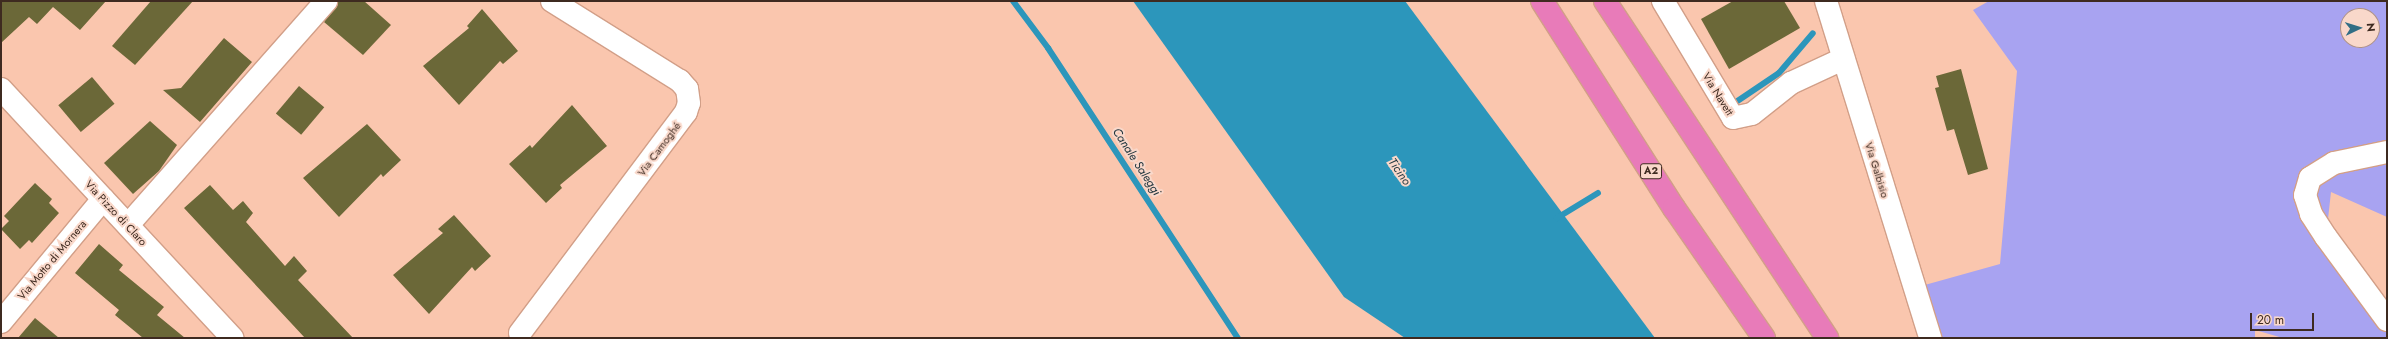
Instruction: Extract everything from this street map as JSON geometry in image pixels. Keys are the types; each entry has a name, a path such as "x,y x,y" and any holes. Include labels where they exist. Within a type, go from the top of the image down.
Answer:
{"highway":[{"name":"A2","path":"1542,1 1674,208 1764,338"},
{"path":"1605,1 1827,338"}],"street":[{"path":"128,225 326,1"},
{"name":"Via Camoghé","path":"523,336 686,112 689,103 687,89 680,81 552,1"},
{"name":"Via Navett","path":"1663,1 1733,118 1752,114 1791,82 1843,59"},
{"name":"Via Galbisio","path":"1826,1 1930,338"},
{"name":"Via Pizzo di Claro","path":"1,89 232,338"},
{"path":"2387,152 2334,163 2310,178 2305,195 2311,214 2326,237 2387,320"},
{"name":"Via Motto di Mornera","path":"1,322 103,199"}],"shaded area":[{"path":"1989,1 2387,1 2387,217 2331,192 2326,237 2387,320 2387,338 2283,338 2255,330 2255,338 1930,338 1914,288 2000,264 2017,71 1973,10"}],"water":[{"name":"Ticino","path":"1133,1 1405,1 1655,338 1405,338 1344,297"}],"building":[{"path":"1,1 106,1 80,30 53,7 37,24 29,17 1,43"},
{"path":"151,1 193,1 135,65 112,46"},
{"path":"338,1 364,1 391,25 363,55 324,22"},
{"path":"1733,1 1784,1 1800,28 1729,69 1701,19"},
{"path":"482,9 518,51 503,64 500,61 459,105 423,66 469,28 467,26"},
{"path":"224,38 252,62 200,122 163,90 181,88"},
{"path":"1961,69 1988,169 1968,175 1954,129 1947,131 1935,88 1939,87 1936,76"},
{"path":"92,77 114,104 81,132 58,105"},
{"path":"299,86 324,107 301,135 276,114"},
{"path":"572,105 607,146 560,185 562,188 546,203 509,164 530,145 532,148"},
{"path":"150,121 177,145 159,171 133,194 104,163"},
{"path":"367,124 401,160 383,177 381,174 339,217 303,178"},
{"path":"35,183 52,199 49,203 59,213 32,243 29,240 20,249 1,229 9,221 4,216"},
{"path":"210,185 233,210 243,201 253,213 246,222 285,266 294,256 307,271 298,280 353,338 305,338 184,208"},
{"path":"454,215 491,256 475,271 472,267 429,314 393,275 443,233 438,229"},
{"path":"99,244 123,265 119,270 164,307 157,315 185,338 143,338 115,315 119,310 75,273"},
{"path":"35,318 59,338 18,338"}],"waterway":[{"name":"Canale Saleggi","path":"1013,1 1048,48 1238,338"},
{"path":"1733,104 1779,73 1813,33"},
{"path":"1557,218 1598,193"}]}
